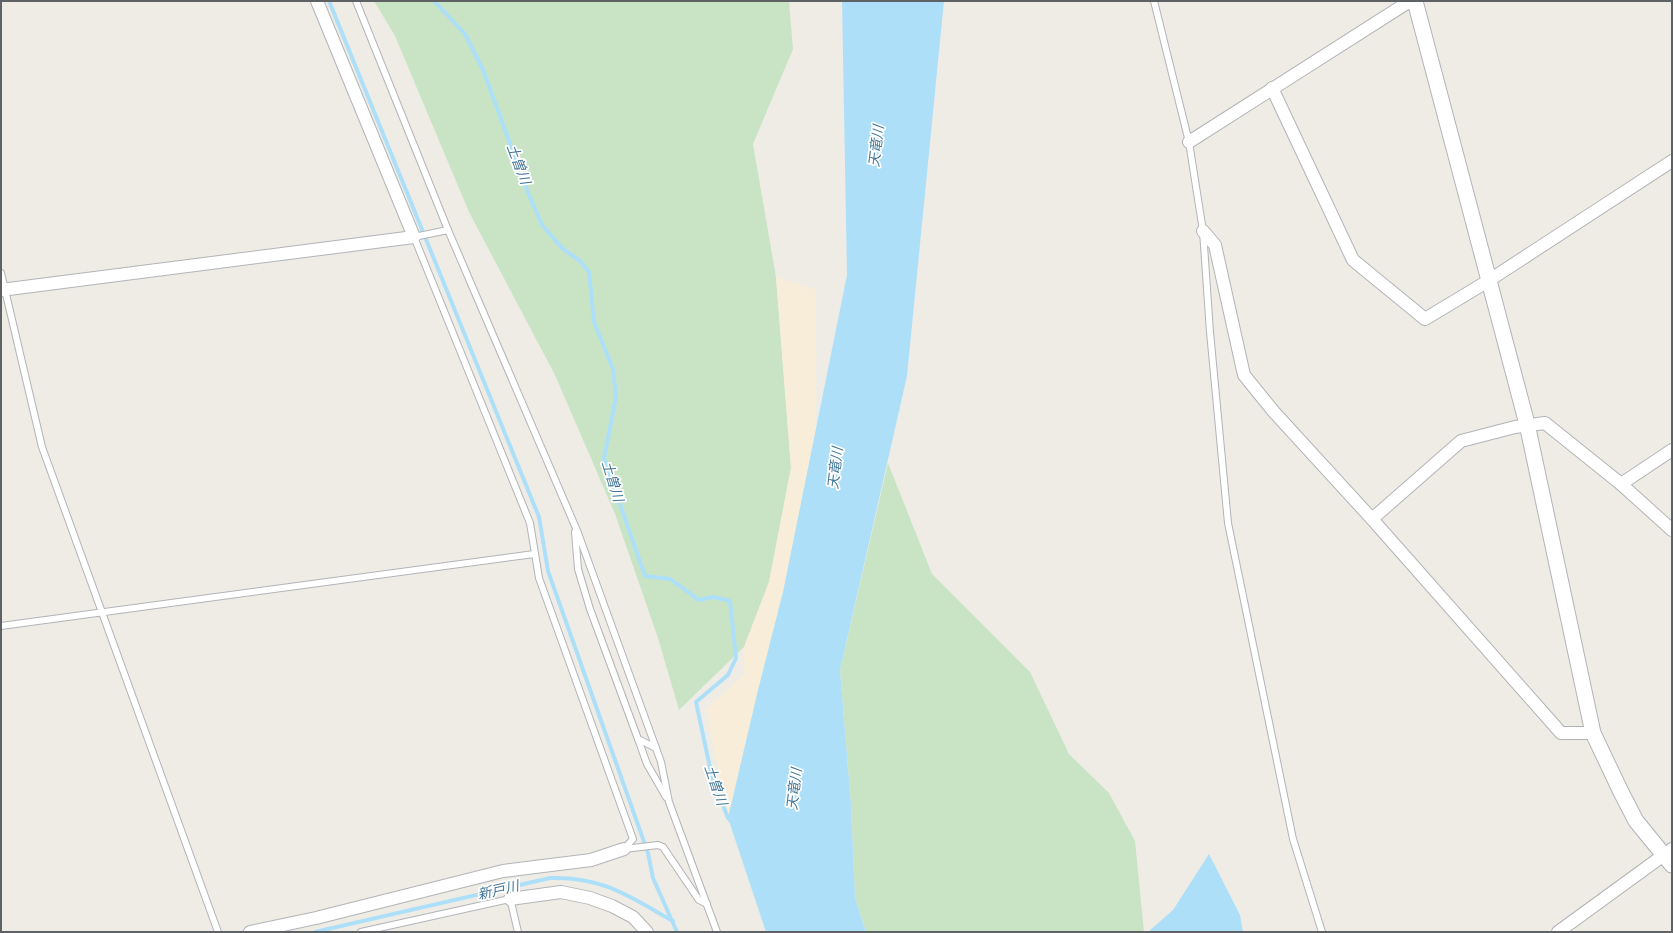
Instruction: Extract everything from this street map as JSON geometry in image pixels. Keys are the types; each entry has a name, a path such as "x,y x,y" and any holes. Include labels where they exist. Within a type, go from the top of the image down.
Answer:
{"street":[{"path":"3,290 416,237 317,1"},
{"path":"1189,142 1410,1"},
{"path":"1415,1 1527,424 1593,733 1636,821 1669,856 1558,932"},
{"path":"1272,88 1353,260 1425,319 1488,281 1672,161"},
{"path":"1203,231 1215,245 1244,375 1274,412 1372,519 1561,734 1593,733"},
{"path":"1372,519 1461,441 1527,424 1545,423 1621,484 1672,530"},
{"path":"1621,484 1672,450"},
{"path":"250,932 316,918 503,871 591,860 624,850"},
{"path":"510,896 561,892 590,898 612,906 633,917 647,932"}],"lane":[{"path":"356,1 448,230 575,527 661,762 669,802 717,932"},
{"path":"1154,1 1189,142 1203,231 1210,332 1228,523 1293,839 1322,932"},
{"path":"448,230 416,237 530,523 539,578 633,839 624,850"},
{"path":"1,273 3,290 42,447 103,611 218,932"},
{"path":"575,527 578,568 590,609 647,764 669,802"},
{"path":"1,626 103,611 534,554"},
{"path":"638,739 656,748"},
{"path":"624,850 655,846 663,847 699,900 707,904"},
{"path":"361,932 510,896 518,932"}],"green space":[{"path":"374,1 789,1 793,49 753,144 776,277 791,468 769,582 744,647 679,710 658,638 615,514 555,375 469,212 395,36"},
{"path":"888,463 932,574 1030,672 1069,754 1109,793 1135,841 1144,932 866,932 855,898 851,805 840,670"}],"sand":[{"path":"776,277 816,290 816,431 783,592 728,818 706,709 744,675 744,647 769,582 791,468"}],"water":[{"name":"天竜川","path":"842,1 944,1 907,376 840,670 851,805 855,898 866,932 766,932 728,818 783,592 847,275"},
{"path":"1209,854 1240,915 1243,932 1148,932 1173,910"}],"waterway":[{"path":"329,1 539,517 548,571 648,853 653,878 677,932"},
{"name":"土曽川","path":"434,1 465,34 483,70 529,195 542,225 563,249 580,261 589,272 594,322 613,369 616,397 604,458 645,576 670,579 699,600 713,597 730,601 736,658 728,675 696,702 712,777 728,818 731,821"},
{"name":"新戸川","path":"315,932 550,878 585,880 600,884 629,896 673,921"}]}
